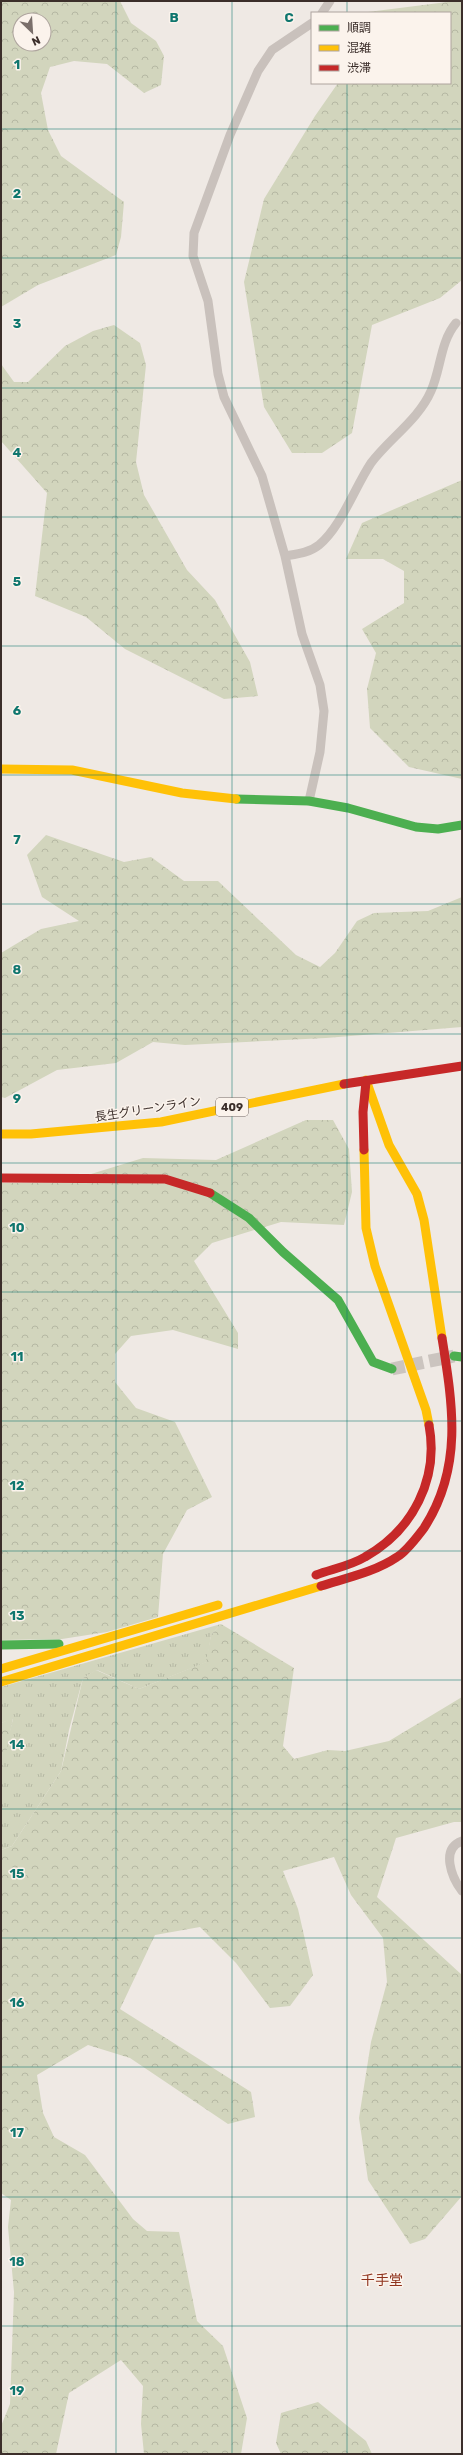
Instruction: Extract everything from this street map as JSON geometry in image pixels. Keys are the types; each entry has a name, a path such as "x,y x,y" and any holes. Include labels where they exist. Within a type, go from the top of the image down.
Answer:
{"main road":[{"path":"1,769 19,768 72,770 182,793 261,800 309,801 348,808 416,828 438,829 462,825"},
{"name":"長生グリーンライン","path":"1,1134 31,1134 97,1130 161,1122 366,1080 462,1066"},
{"path":"306,1578 364,1558 392,1539 408,1520 423,1495 431,1468 432,1442 426,1410 375,1266 366,1228 363,1112 366,1080"},
{"path":"1,1682 359,1574 398,1557 417,1537 433,1516 448,1482 454,1460 453,1408 431,1258 417,1194 389,1145 377,1106 366,1080"},
{"path":"1,1178 97,1176 165,1179 209,1192 249,1218 283,1252 338,1300 373,1362 392,1369"},
{"path":"1,1669 226,1603"},
{"path":"1,1645 40,1646 98,1640"}],"street":[{"path":"323,12 330,1"},
{"path":"309,801 320,752 324,711 320,685 302,634 285,556 262,476 224,397 218,374 208,301 195,264 192,245 194,233 230,135 258,71 272,50 311,24"},
{"path":"285,556 301,554 320,544 342,516 371,464 422,405 431,392 442,361 444,343 456,323"},
{"path":"462,1841 451,1849 449,1858 453,1878 462,1891"}],"green space":[{"path":"1,1 120,1 131,23 156,41 164,56 161,85 144,93 107,64 74,61 50,67 41,93 48,130 61,156 124,202 121,237 116,255 38,285 1,307"},
{"path":"462,1 462,280 440,298 372,325 352,433 322,453 292,453 264,407 244,282 264,199 315,116 337,84 451,84 451,12 368,12"},
{"path":"114,325 140,343 146,365 136,462 144,495 187,570 215,600 250,662 258,696 224,699 125,649 86,617 35,596 47,493 1,441 1,364 14,382 28,382 65,346 93,331"},
{"path":"462,480 462,779 409,767 370,728 367,689 376,653 362,629 404,603 404,571 383,559 346,559 362,523"},
{"path":"46,835 124,862 151,857 184,881 218,881 296,955 320,967 335,953 357,921 374,913 428,911 462,897 462,1027 326,1038 185,1045 153,1042 116,1063 57,1070 5,1098 1,1097 1,953 41,929 79,921 42,897 27,855"},
{"path":"306,1120 333,1120 349,1149 352,1192 344,1225 281,1222 212,1243 194,1261 238,1333 238,1349 173,1330 131,1336 115,1354 115,1382 136,1408 175,1422 212,1497 187,1510 163,1554 158,1617 107,1632 62,1639 1,1640 1,1183 65,1182 143,1158 216,1160"},
{"path":"221,1624 211,1635 207,1662 139,1689 97,1670 83,1678 69,1730 61,1771 12,1846 1,1850 1,1767 13,1719 1,1723 1,1687"},
{"path":"221,1624 294,1668 283,1746 294,1759 328,1750 345,1751 389,1741 462,1697 462,1822 454,1822 396,1838 377,1897 462,1975 462,2196 425,2239 410,2244 368,2180 359,2118 371,2042 387,1982 383,1938 351,1895 334,1857 283,1871 298,1909 313,1975 290,2006 270,2008 236,1963 200,1927 155,1935 120,2009 251,2092 255,2117 228,2124 130,2058 88,2045 37,2075 43,2113 54,2137 85,2155 133,2219 147,2231 179,2232 197,2321 223,2346 247,2418 241,2454 144,2454 141,2424 143,2386 121,2360 69,2393 56,2454 1,2454 1,2426 10,2404 14,2292 8,2227 11,2200 1,2193 1,1850 12,1846 61,1771 83,1678 96,1670 139,1689 206,1662 211,1635"},
{"path":"13,1718 4,1763 1,1767 1,1723"},
{"path":"318,2402 366,2441 372,2454 281,2454 276,2443 281,2413"}],"tunnel":[{"path":"392,1369 454,1356"}],"traffic: fast":[{"path":"236,799 309,801 348,808 416,827 438,829 462,825"},
{"path":"210,1193 249,1218 283,1252 338,1300 373,1362 392,1369"},
{"path":"454,1356 462,1357"},
{"path":"1,1645 59,1644"}],"traffic: slow":[{"path":"1,769 72,770 182,793 236,799"},
{"path":"366,1080 389,1145 417,1194 424,1220 442,1338"},
{"path":"1,1134 31,1134 161,1122 344,1084"},
{"path":"364,1150 366,1228 375,1266 426,1410 429,1425"},
{"path":"1,1682 321,1586"},
{"path":"1,1669 218,1605"}],"traffic: jam":[{"path":"344,1084 462,1066"},
{"path":"364,1150 363,1112 366,1082"},
{"path":"1,1178 165,1179 210,1193"},
{"path":"321,1586 370,1571 401,1554 412,1544 424,1528 436,1505 445,1483 450,1459 452,1436 449,1388 442,1338"},
{"path":"316,1575 347,1565 365,1557 382,1546 397,1533 409,1518 419,1501 426,1483 430,1465 431,1445 429,1425"}],"district":[{"name":"千手堂","path":"382,2280"}]}
